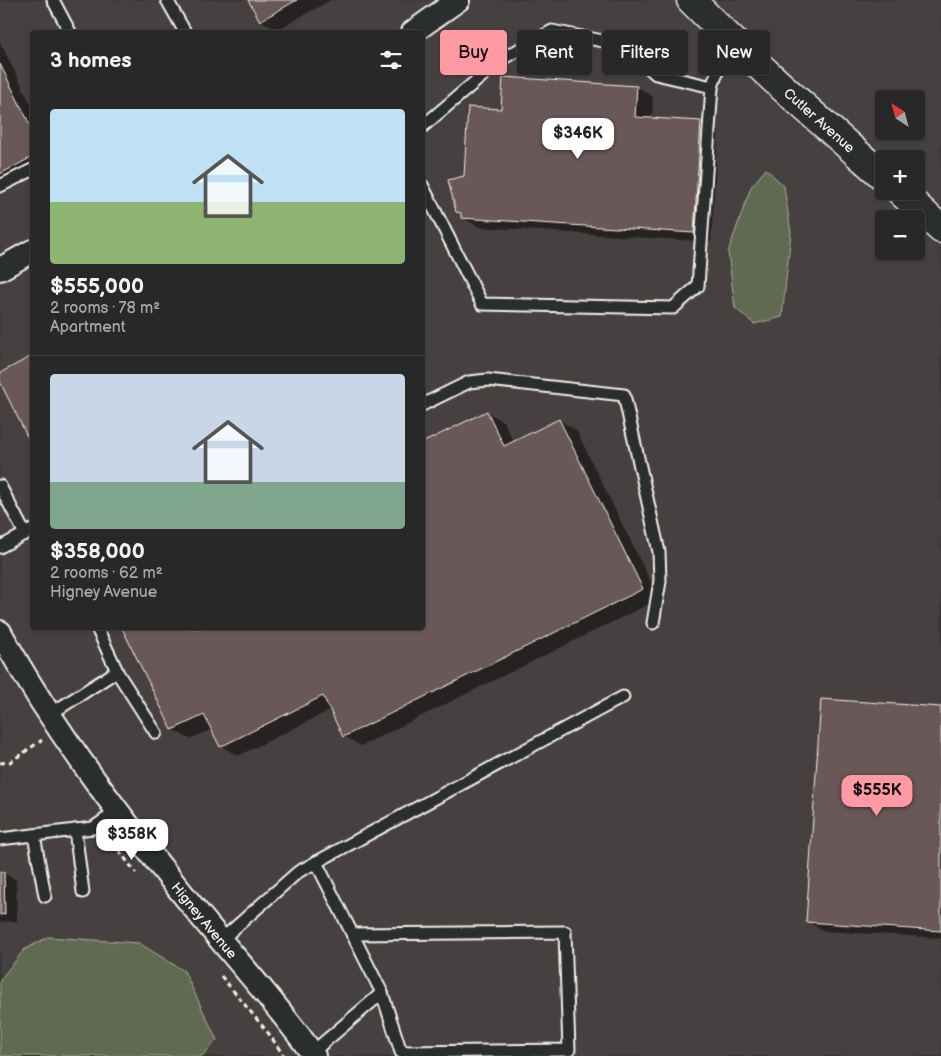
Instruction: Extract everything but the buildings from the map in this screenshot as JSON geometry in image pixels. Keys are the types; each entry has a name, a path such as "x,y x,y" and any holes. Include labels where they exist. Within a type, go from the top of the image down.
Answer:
{"street":[{"path":"416,30 458,0"},
{"name":"Cutler Avenue","path":"691,0 721,30"},
{"name":"Cutler Avenue","path":"770,75 875,169"},
{"path":"910,200 941,229"},
{"path":"0,269 30,253"},
{"name":"Higney Avenue","path":"0,632 6,655 116,812 221,940 311,1055"}],"lane":[{"path":"53,0 69,30"},
{"path":"167,0 184,30"},
{"path":"425,124 502,59 552,31 623,45 656,74 712,87"},
{"path":"425,191 482,304 673,308 698,286 712,87 716,75"},
{"path":"0,186 30,171"},
{"path":"425,404 469,382 488,380 624,395 659,552 660,580 653,623"},
{"path":"0,486 29,532 0,547"},
{"path":"98,630 116,672 156,733"},
{"path":"49,715 116,672"},
{"path":"221,940 298,872 623,697"},
{"path":"0,839 93,828 116,812"},
{"path":"75,830 83,892"},
{"path":"34,835 45,896"},
{"path":"316,862 352,934 382,993 401,1052 569,1050 565,932 352,934"},
{"path":"311,1055 382,993"}],"path":[{"path":"0,763 10,762 40,740 64,739"}],"shaded area":[{"path":"0,0 941,0 941,1056 202,1056 217,1040 24,950 0,980","holes":["784,186 791,233 782,317"]}],"green space":[{"path":"766,169 784,186 791,233 782,317 754,324 735,308 728,252 751,187"},
{"path":"48,937 139,943 184,971 217,1040 202,1056 0,1056 0,980 24,950"}]}
